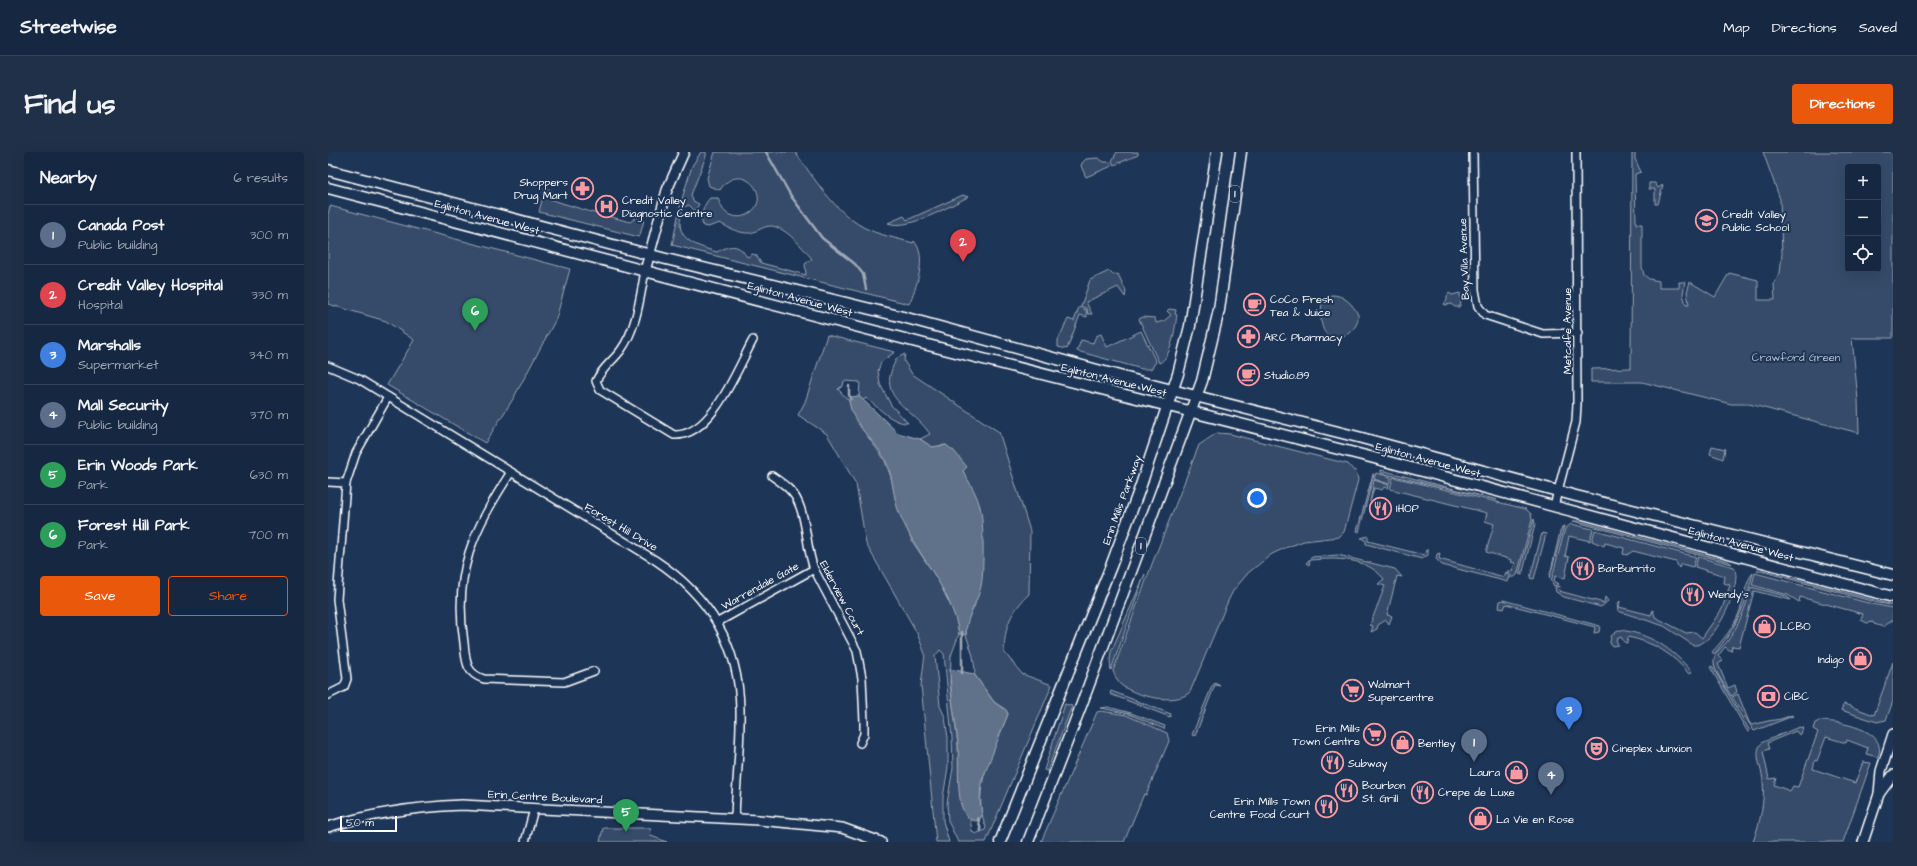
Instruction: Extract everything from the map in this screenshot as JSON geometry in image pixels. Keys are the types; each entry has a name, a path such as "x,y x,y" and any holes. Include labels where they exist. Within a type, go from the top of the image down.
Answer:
{"main road":[{"name":"Erin Mills Parkway","path":"1000,842 1111,566 1168,406 1190,326 1217,152"},
{"name":"1","path":"1028,842 1081,706 1202,380 1218,310 1241,152"},
{"name":"Eglinton Avenue West","path":"328,170 649,255 903,317 1173,390 1755,542 1893,575"},
{"name":"Eglinton Avenue West","path":"328,188 1554,506 1893,597"}],"street":[{"path":"684,152 667,190 649,255 633,325 621,350 601,371 596,381 600,390 674,435 686,434 704,422 715,410 753,340"},
{"name":"Bay Villa Avenue","path":"1473,152 1475,290 1478,306 1485,315 1543,334 1578,333"},
{"name":"Metcalfe Avenue","path":"1554,506 1576,422 1578,333 1576,152"},
{"name":"Forest Hill Drive","path":"328,366 346,372 511,472 669,569 693,590 718,622 736,670 740,710 735,818"},
{"path":"328,695 344,687 348,679 337,599 346,483 356,453 388,397"},
{"path":"511,472 484,517 468,554 463,573 460,606 463,638 469,670 476,676 484,679 564,682 594,672"},
{"name":"Elderview Court","path":"772,476 784,484 798,502 809,556 814,569 851,637 858,656 862,678 864,722 864,734 860,743"},
{"path":"328,482 346,483"},
{"name":"Warrendale Gate","path":"718,622 814,569"},
{"path":"1880,794 1881,771 1893,734"},
{"path":"1863,842 1880,794 1893,775"},
{"name":"Erin Centre Boulevard","path":"328,827 379,814 422,806 462,805 735,818 842,828 881,842"},
{"path":"525,842 534,809"}],"green space":[{"path":"701,152 706,152 706,156 691,195 693,201 699,204 695,211 689,205 684,207 680,226 682,233 692,243 717,252 733,246 737,247 746,256 749,257 752,254 756,255 761,263 806,275 805,264 812,259 794,239 783,230 771,226 750,233 743,233 720,223 708,227 703,226 702,222 704,207 710,198 718,198 725,212 736,217 747,215 757,205 758,197 756,189 751,183 744,179 736,178 728,181 720,190 709,186 707,178 715,152 795,152 825,193 853,220 869,230 913,243 914,241 920,255 920,264 915,290 909,304 672,245 681,202 692,166"},
{"path":"1117,152 1138,152 1138,155 1114,165 1112,161"},
{"name":"Crawford Green","path":"1632,152 1635,152 1635,159 1641,172 1635,174 1636,224 1642,224 1642,267 1644,275 1649,279 1659,281 1659,288 1679,288 1679,282 1685,282 1683,294 1686,305 1689,305 1687,292 1690,282 1715,297 1729,273 1758,280 1758,300 1775,300 1774,284 1780,273 1782,254 1780,199 1763,152 1893,152 1893,338 1852,338 1858,400 1859,433 1749,404 1731,404 1642,382 1591,382 1591,369 1631,368"},
{"path":"1098,158 1104,162 1110,162 1112,166 1086,177 1081,166 1082,163 1086,159"},
{"path":"1649,183 1655,183 1658,188 1663,185 1658,204 1655,204 1655,189 1649,189"},
{"path":"545,188 551,190 549,199 604,216 630,222 637,217 644,220 639,237 539,212"},
{"path":"963,195 968,197 918,221 897,225 888,223 904,216 907,220"},
{"path":"330,206 570,269 556,319 513,399 485,443 387,385 414,340 386,321 328,304 328,214"},
{"path":"1109,271 1113,275 1118,274 1126,291 1125,297 1118,287 1086,302 1092,314 1088,314 1087,309 1081,306 1090,280"},
{"path":"1449,293 1452,295 1460,293 1461,303 1459,307 1455,307 1451,304 1444,304"},
{"path":"1331,295 1344,298 1354,308 1358,315 1357,322 1353,329 1340,337 1333,337 1326,334 1322,326 1321,307 1324,300"},
{"path":"1079,307 1086,310 1087,317 1080,315 1067,349 1058,347 1058,340 1068,319 1074,321"},
{"path":"1169,309 1176,310 1175,314 1177,315 1174,334 1167,355 1159,363 1139,319 1143,317 1155,318 1156,323 1164,321 1171,315 1167,311"},
{"path":"1141,331 1156,362 1151,369 1142,369 1077,351 1081,340 1093,343 1096,336 1101,334 1107,347"},
{"path":"827,335 895,352 881,362 878,371 880,384 891,405 908,423 902,423 891,418 866,398 862,401 859,396 860,382 844,381 843,386 838,389 849,401 852,412 860,426 884,459 891,477 896,501 912,541 938,580 956,617 959,634 951,656 950,684 958,744 961,804 966,816 970,819 972,831 975,834 985,830 986,827 982,813 982,784 991,756 1008,714 1006,710 994,702 974,674 975,670 973,656 966,635 966,623 975,605 980,507 963,471 946,445 932,447 920,439 930,434 922,424 897,400 892,392 890,383 891,372 897,358 905,354 904,361 912,374 999,432 1030,531 1029,594 1017,607 1010,620 1007,627 1004,652 1022,674 1052,685 986,842 958,842 948,821 947,803 953,768 952,738 944,654 940,650 935,656 940,706 945,717 948,738 948,767 943,798 943,821 949,842 936,842 921,685 925,654 917,633 866,544 856,484 827,434 798,415 805,402"},
{"path":"1217,433 1230,434 1348,464 1354,471 1356,470 1358,480 1344,532 1339,537 1304,541 1285,548 1272,554 1248,573 1233,591 1228,601 1190,692 1184,696 1166,699 1145,696 1121,685 1113,671 1152,564 1199,445"},
{"path":"1712,446 1725,449 1723,459 1710,454"},
{"path":"1381,470 1497,500 1381,473"},
{"path":"1376,473 1391,477 1389,484 1374,479"},
{"path":"1374,474 1359,532 1357,531"},
{"path":"1393,477 1526,509 1531,514 1532,520 1517,575 1513,578 1507,571 1512,571 1515,563 1511,562 1512,560 1486,552 1494,524 1485,521 1487,513 1390,489"},
{"path":"1374,480 1389,485 1388,488 1384,487 1382,490 1374,488 1370,502"},
{"path":"1534,519 1535,525 1522,575 1519,574"},
{"path":"1573,521 1579,521 1728,561 1732,564"},
{"path":"1571,524 1593,529 1590,541 1569,536 1565,556 1569,557 1565,578 1555,576 1554,582 1559,584 1554,586 1551,581 1565,529"},
{"path":"1564,526 1549,579 1560,532"},
{"path":"1595,530 1696,557 1693,567 1681,564 1679,568 1676,562 1633,551 1627,555 1623,554 1624,548 1605,543 1604,546 1592,541"},
{"path":"1542,533 1546,534 1534,579 1530,578"},
{"path":"1368,536 1368,541 1424,555 1426,550 1428,550 1428,555 1422,559 1366,544 1366,541 1361,538"},
{"path":"1440,553 1439,559 1504,577 1506,572 1511,578 1509,578 1508,582 1442,565 1436,559 1437,554"},
{"path":"1338,555 1395,569 1402,577 1397,576 1387,615 1392,616 1389,624 1386,620 1378,625 1377,629 1371,632 1373,626 1370,625 1385,586 1378,584 1384,579 1369,566 1350,560 1341,559 1310,560 1309,565 1306,563 1312,557"},
{"path":"1698,557 1734,567 1736,575 1731,600 1725,614 1710,637 1701,643 1693,645 1664,626 1618,611 1617,604 1620,601 1619,607 1651,615 1653,610 1655,617 1686,633 1695,632 1702,638 1722,609 1730,585 1724,583 1725,576 1695,567"},
{"path":"1757,570 1763,570 1892,605 1878,603"},
{"path":"1753,573 1747,596 1739,616 1729,635 1714,654 1712,652 1727,634 1737,618 1748,580"},
{"path":"1755,573 1872,604 1893,608 1893,620 1883,627 1874,624 1873,622 1867,623 1861,620 1863,614 1800,597 1799,602 1788,595 1752,585"},
{"path":"1145,574 1111,670 1111,652"},
{"path":"1560,586 1559,591 1604,603 1605,597 1608,601 1601,607 1564,597 1556,592 1555,587"},
{"path":"1751,587 1786,596 1791,600 1754,591 1739,647 1732,646 1731,651 1725,647 1718,656 1723,661 1718,664 1728,688 1735,685 1737,692 1731,696 1716,670 1714,660 1717,652 1731,637 1744,609"},
{"path":"1503,600 1600,626 1599,632 1594,633 1595,627 1506,604 1504,609 1499,608 1500,601"},
{"path":"1619,630 1640,635 1660,644 1677,656 1692,672 1689,674 1676,660 1662,650 1637,639 1628,637 1627,643 1624,642 1621,637 1616,639 1618,645 1612,646 1610,643 1611,636"},
{"path":"1893,662 1893,701 1886,720 1877,722 1841,710 1844,704 1874,715"},
{"path":"1712,666 1750,731 1748,732 1746,729 1710,667"},
{"path":"1215,683 1220,686 1215,685 1195,736 1192,735 1212,686"},
{"path":"1111,691 1171,714 1170,717 1110,694"},
{"path":"1738,694 1749,722 1752,725 1793,716 1754,731 1732,697"},
{"path":"1065,704 1072,706 1047,771 1044,770"},
{"path":"1108,707 1131,713 1165,726 1164,729 1129,714 1101,708"},
{"path":"1101,711 1126,715 1167,733 1169,741 1146,795 1144,794 1124,842 1041,842 1097,712"},
{"path":"1819,721 1827,721 1860,728 1869,733 1876,740 1879,747 1878,757 1866,754 1868,748 1847,740 1846,743 1826,737 1817,761 1815,760 1813,769 1855,783 1863,762 1871,763 1843,842 1753,842 1763,804 1763,781 1758,760 1758,750 1760,746 1763,742 1799,727 1803,728 1801,734 1799,735 1796,731 1767,743 1769,749 1763,751 1769,779 1776,778 1774,785 1790,791 1793,786 1798,787 1818,732 1813,729 1815,723"},
{"path":"603,828 650,828 651,836 667,842 600,842"}],"shaded area":[{"path":"859,396 898,433 920,439 932,447 946,445 954,451 967,467 963,471 973,488 980,507 983,534 983,559 981,586 966,628 966,635 959,634 955,618 942,587 915,545 900,515 897,508 890,473 885,459 857,423 853,415 849,397"},
{"path":"950,669 974,674 994,702 1006,710 1008,714 981,783 980,800 982,815 979,821 969,818 963,811 961,804 958,745"}],"waterway":[{"path":"766,152 791,196 822,238 855,264 863,274 866,289"},
{"path":"849,386 849,395 851,399"},
{"path":"962,632 962,673"},
{"path":"978,818 981,831"}],"place":[{"name":"Shoppers Drug Mart","path":"583,188"},
{"name":"Credit Valley Diagnostic Centre","path":"606,206"},
{"name":"Credit Valley Public School","path":"1707,220"},
{"name":"Credit Valley Hospital","path":"963,262"},
{"name":"CoCo Fresh Tea & Juice","path":"1254,305"},
{"name":"Forest Hill Park","path":"475,331"},
{"name":"ARC Pharmacy","path":"1249,337"},
{"name":"Studio.89","path":"1248,375"},
{"name":"IHOP","path":"1381,508"},
{"name":"BarBurrito","path":"1582,568"},
{"name":"Wendy's","path":"1693,594"},
{"name":"LCBO","path":"1764,626"},
{"name":"Indigo","path":"1860,659"},
{"name":"Walmart Supercentre","path":"1353,690"},
{"name":"CIBC","path":"1769,696"},
{"name":"Marshalls","path":"1569,730"},
{"name":"Erin Mills Town Centre","path":"1375,734"},
{"name":"Bentley","path":"1403,743"},
{"name":"Cineplex Junxion","path":"1597,748"},
{"name":"Canada Post","path":"1474,762"},
{"name":"Subway","path":"1332,763"},
{"name":"Laura","path":"1516,772"},
{"name":"Bourbon St. Grill","path":"1346,791"},
{"name":"Crepe de Luxe","path":"1422,792"},
{"name":"Mall Security","path":"1551,795"},
{"name":"Erin Mills Town Centre Food Court","path":"1326,807"},
{"name":"La Vie en Rose","path":"1481,819"},
{"name":"Erin Woods Park","path":"626,832"}]}
